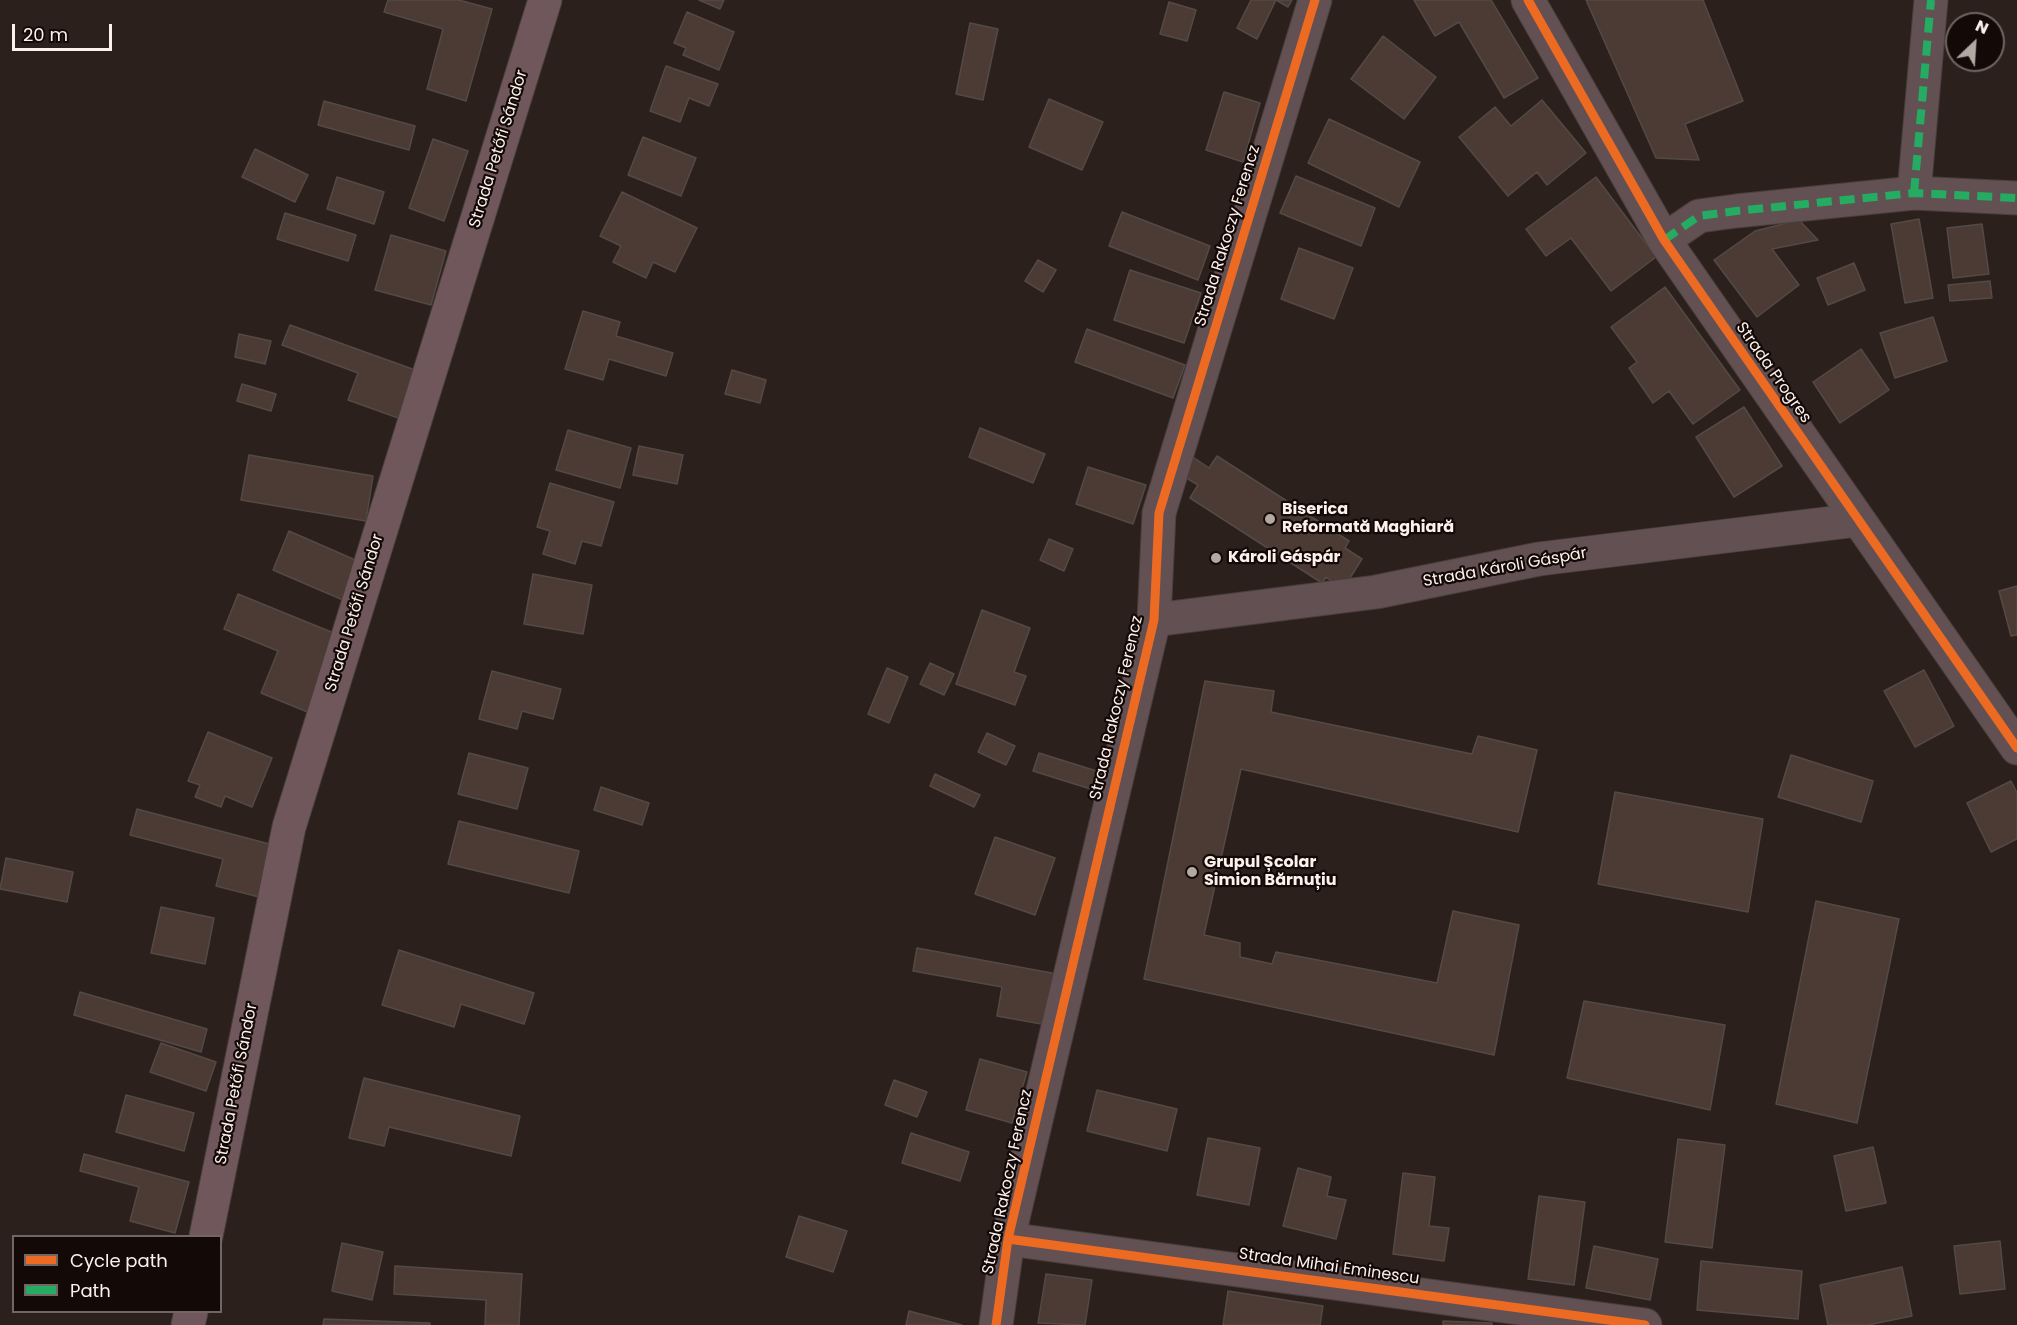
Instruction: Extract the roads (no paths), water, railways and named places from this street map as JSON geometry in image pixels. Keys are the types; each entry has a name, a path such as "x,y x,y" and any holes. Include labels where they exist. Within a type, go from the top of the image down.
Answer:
{"main road":[{"name":"Strada Petőfi Sándor","path":"206,1235 289,826 545,0"}],"street":[{"name":"Strada Rakoczy Ferencz","path":"996,1325 1008,1239 1154,620 1159,513 1315,0"},
{"name":"Strada Progres","path":"1528,0 1664,240 2017,748"},
{"path":"1914,193 1931,0"},
{"path":"1664,240 1699,216 1736,211 1914,193 2017,198"},
{"name":"Strada Károli Gáspár","path":"1154,620 1376,592 1539,559 1857,520"},
{"name":"Strada Mihai Eminescu","path":"1008,1239 1645,1325"}],"place":[{"name":"Biserica Reformată Maghiară","path":"1270,519"},
{"name":"Károli Gáspár","path":"1216,558"},
{"name":"Grupul Școlar Simion Bărnuțiu","path":"1192,872"}]}
